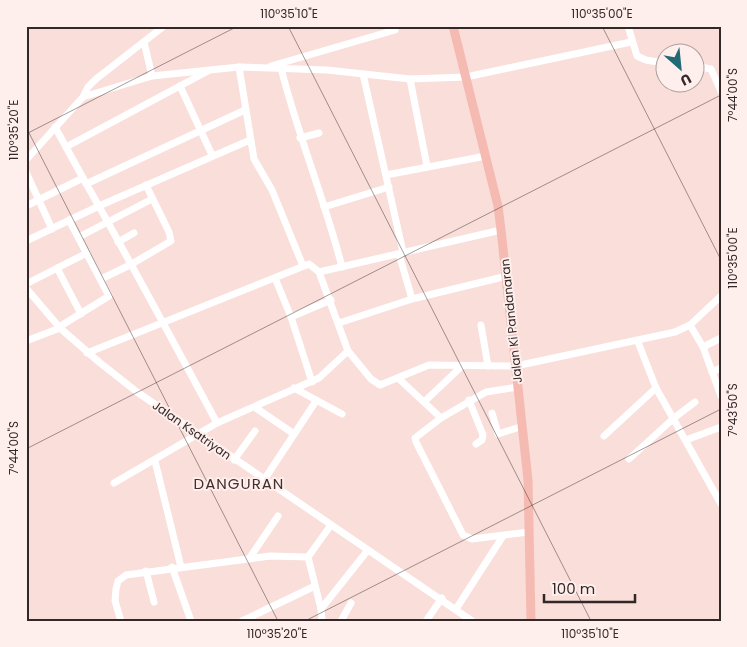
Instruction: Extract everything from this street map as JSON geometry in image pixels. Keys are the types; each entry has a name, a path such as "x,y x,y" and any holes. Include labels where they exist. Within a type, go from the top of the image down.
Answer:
{"main road":[{"name":"Jalan Ki Pandanaran","path":"453,26 486,156 501,230 528,480 531,621"}],"street":[{"path":"26,160 82,97 90,85 164,26"},
{"path":"628,26 631,42 639,58 654,61"},
{"path":"266,68 395,30"},
{"path":"144,42 152,76"},
{"path":"82,97 152,76 193,70 209,71 239,66 410,79 466,77 631,42"},
{"path":"239,66 255,163 272,190 303,266"},
{"path":"281,68 300,138 342,267"},
{"path":"704,68 711,69 721,91"},
{"path":"66,147 209,71"},
{"path":"363,74 412,299"},
{"path":"410,79 427,166"},
{"path":"180,86 212,155"},
{"path":"26,206 245,110"},
{"path":"55,127 130,265 164,322 217,423"},
{"path":"300,138 319,133"},
{"path":"26,241 212,155 250,140"},
{"path":"386,175 486,156"},
{"path":"26,172 52,228"},
{"path":"100,279 168,244 172,239 146,185"},
{"path":"324,207 389,188"},
{"path":"79,238 152,199"},
{"path":"26,341 60,328 109,297 70,220"},
{"path":"319,272 501,230"},
{"path":"118,242 134,233"},
{"path":"26,286 87,253"},
{"path":"87,353 303,266 311,265 319,272 340,323 348,351 376,384 382,385 429,366 516,366 638,342 682,330 721,296"},
{"path":"57,268 80,314"},
{"path":"340,323 412,299 506,276"},
{"path":"275,278 291,317 312,382"},
{"name":"Jalan Ksatriyan","path":"26,286 60,328 87,353 137,392 201,433 234,460 442,598 472,621"},
{"path":"291,317 331,300"},
{"path":"690,325 703,347 721,396"},
{"path":"481,326 488,366"},
{"path":"703,347 721,338"},
{"path":"638,342 656,388 721,504"},
{"path":"114,483 155,461 217,423 256,408 294,388 312,382 322,376 348,351"},
{"path":"424,401 461,367"},
{"path":"712,372 721,368"},
{"path":"398,378 441,418"},
{"path":"518,387 486,392 441,418 415,438 463,535 472,539 529,532"},
{"path":"294,388 342,414"},
{"path":"604,436 656,388"},
{"path":"470,400 483,435 482,440 476,444"},
{"path":"264,480 316,401"},
{"path":"629,459 674,418 695,402"},
{"path":"256,408 294,434"},
{"path":"492,413 498,434 523,426"},
{"path":"686,440 721,427"},
{"path":"234,460 254,431"},
{"path":"155,461 182,567"},
{"path":"249,558 278,516"},
{"path":"308,557 331,526"},
{"path":"456,609 503,536"},
{"path":"321,609 368,550"},
{"path":"121,621 115,601 116,584 126,575 172,567 249,558 285,555 308,557"},
{"path":"308,557 321,609 322,621"},
{"path":"172,567 191,621"},
{"path":"146,571 154,602"},
{"path":"242,621 315,586"},
{"path":"426,621 442,598"},
{"path":"340,621 351,603"}],"district":[{"name":"DANGURAN","path":"239,483"}]}
